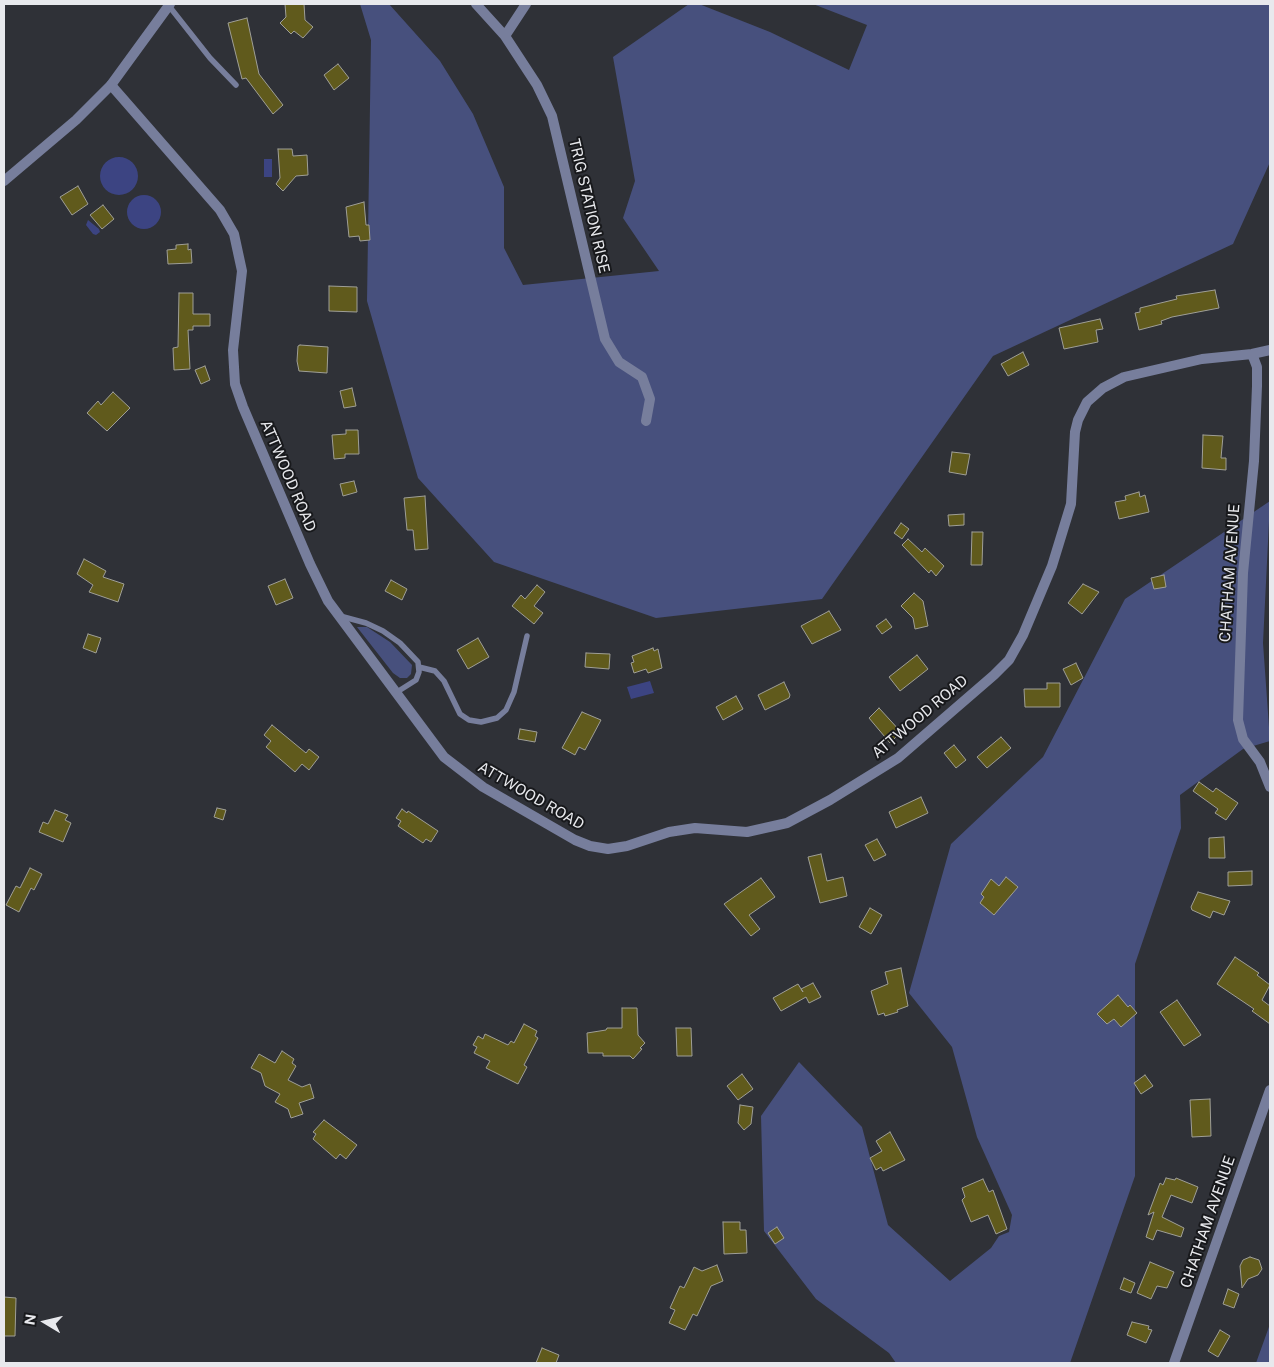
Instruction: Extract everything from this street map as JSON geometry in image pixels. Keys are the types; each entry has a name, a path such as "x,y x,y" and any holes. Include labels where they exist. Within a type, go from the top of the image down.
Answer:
{"street":[{"name":"TRIG STATION RISE","path":"476,4 505,36 537,85 552,116 605,338 619,362 642,377 650,399 646,421"},
{"path":"505,36 526,4"},
{"path":"4,181 76,120 111,85 170,5"},
{"name":"ATTWOOD ROAD","path":"111,85 220,210 234,234 239,246 242,271 233,350 233,373 236,389 322,591 338,616 397,692 433,745 461,772 495,795 575,840 590,846 608,849 627,846 669,832 695,828 746,832 787,822 845,792 898,758 994,675 1009,660 1023,635 1052,566 1071,504 1075,432 1078,420 1087,402 1103,388 1124,377 1202,359 1252,354 1270,350"},
{"name":"CHATHAM AVENUE","path":"1252,354 1257,367 1258,386 1254,461 1243,573 1238,720 1243,739 1260,762 1270,786"},
{"name":"CHATHAM AVENUE","path":"1174,1363 1270,1090"}],"lane":[{"path":"170,5 210,58 236,85"},
{"path":"338,616 374,626 393,638 408,650 419,667 435,671 444,681 460,714 469,720 481,722 497,718 506,710 514,692 527,636"},
{"path":"397,692 416,680 419,667"}],"shaded area":[{"path":"360,4 389,4 440,61 473,114 504,187 504,248 523,285 659,271 623,218 635,181 613,57 689,4 699,4 770,32 849,70 867,25 813,4 1270,4 1270,162 1233,244 993,356 822,599 656,618 494,562 418,478 367,301 371,40"},
{"path":"119,157 133,162 138,176 133,190 119,195 105,190 100,176 105,162"},
{"path":"264,159 272,159 272,177 264,177"},
{"path":"144,195 151,196 156,200 160,205 160,219 156,224 151,228 144,229 137,228 132,224 128,219 127,212 128,205 132,200 137,196"},
{"path":"88,220 99,229 100,232 96,235 86,225"},
{"path":"1270,501 1263,643 1270,741 1243,749 1180,795 1181,828 1135,964 1135,1176 1070,1363 896,1363 889,1353 816,1299 764,1231 761,1116 799,1062 862,1127 888,1225 950,1281 991,1248 999,1236 1009,1232 1012,1215 977,1137 952,1047 909,993 951,844 1043,757 1125,599"},
{"path":"357,627 367,627 390,642 412,665 411,674 407,678 400,678 393,673"},
{"path":"650,681 654,693 631,699 627,687"},
{"path":"1270,1324 1270,1363 1256,1363"}],"building":[{"path":"285,4 304,4 305,20 313,27 303,38 294,31 291,34 280,23 286,17"},
{"path":"247,18 259,74 283,105 273,114 246,78 242,79 228,23"},
{"path":"338,64 349,78 334,90 324,75"},
{"path":"278,149 292,149 293,156 307,155 308,175 296,176 283,191 276,184 280,178"},
{"path":"78,186 88,204 72,215 60,197"},
{"path":"364,202 366,225 369,225 370,240 360,241 359,236 349,237 346,207"},
{"path":"103,205 114,219 102,229 90,215"},
{"path":"188,244 188,250 191,249 192,263 168,264 167,250 176,249 176,245"},
{"path":"329,286 357,287 357,312 329,311"},
{"path":"1215,290 1219,308 1172,317 1161,321 1162,324 1139,330 1135,313 1140,312 1140,308 1177,299 1176,296"},
{"path":"179,293 193,293 193,314 210,314 210,326 193,326 193,330 188,330 190,369 174,370 173,348 178,347"},
{"path":"1100,319 1103,329 1096,330 1098,342 1064,349 1059,328"},
{"path":"298,346 328,347 327,373 299,371 297,361"},
{"path":"1023,352 1029,365 1008,376 1001,364"},
{"path":"205,366 210,380 201,384 195,370"},
{"path":"352,388 356,406 344,408 340,391"},
{"path":"113,392 130,408 107,431 87,413 98,401 101,405"},
{"path":"346,430 358,430 359,454 345,454 345,458 334,459 332,435 346,434"},
{"path":"1203,435 1223,436 1221,458 1226,458 1226,470 1202,468"},
{"path":"952,452 970,454 966,475 949,472"},
{"path":"354,481 357,492 343,496 340,484"},
{"path":"1139,492 1140,497 1145,495 1149,512 1119,519 1115,502 1126,500 1125,496"},
{"path":"425,496 428,549 415,550 413,530 407,530 404,498"},
{"path":"964,514 964,525 949,526 948,515"},
{"path":"901,523 909,529 902,539 894,533"},
{"path":"972,532 983,532 982,565 971,565"},
{"path":"908,539 922,552 925,548 944,566 936,576 931,570 929,573 902,545"},
{"path":"84,559 106,571 103,577 124,584 118,602 89,592 93,585 77,574"},
{"path":"1164,575 1166,587 1154,589 1151,578"},
{"path":"285,579 293,598 276,605 268,586"},
{"path":"391,580 407,589 402,600 385,591"},
{"path":"1083,584 1099,592 1082,614 1068,603"},
{"path":"537,585 545,592 534,606 543,613 534,624 512,606 521,595 525,599"},
{"path":"914,593 923,601 928,626 915,629 913,618 901,606"},
{"path":"829,611 841,630 812,644 801,626"},
{"path":"886,619 892,627 882,634 876,626"},
{"path":"88,634 101,638 96,653 83,648"},
{"path":"478,638 489,657 468,669 457,650"},
{"path":"653,648 654,651 658,649 662,668 648,673 646,669 634,673 631,663 634,662 632,656"},
{"path":"586,653 610,654 609,669 585,667"},
{"path":"917,655 928,669 900,691 889,677"},
{"path":"1076,663 1083,678 1071,685 1063,669"},
{"path":"784,682 790,695 789,698 765,710 758,695"},
{"path":"1047,683 1060,683 1060,707 1025,707 1024,689 1047,689"},
{"path":"736,696 743,709 723,720 716,707"},
{"path":"879,708 901,732 890,743 869,718"},
{"path":"582,712 601,720 585,750 579,747 575,755 562,748"},
{"path":"272,725 306,753 309,749 319,757 309,770 302,764 295,772 266,747 271,741 264,735"},
{"path":"520,729 537,732 535,742 518,739"},
{"path":"1001,737 1011,748 987,768 977,757"},
{"path":"954,745 966,760 956,768 944,753"},
{"path":"1199,782 1213,792 1216,788 1238,803 1226,820 1215,813 1218,809 1193,791"},
{"path":"921,797 928,813 896,828 889,812"},
{"path":"217,808 226,810 223,820 214,817"},
{"path":"402,809 438,831 431,842 426,839 423,843 398,826 401,821 396,818"},
{"path":"55,810 68,815 65,820 71,823 63,842 39,832 43,822 48,824"},
{"path":"1224,837 1225,858 1209,858 1209,838"},
{"path":"877,839 886,855 874,861 865,845"},
{"path":"821,854 827,881 843,877 847,896 820,903 808,857"},
{"path":"30,868 42,874 34,890 31,888 19,912 6,905 16,886 20,888"},
{"path":"1252,871 1252,885 1228,886 1228,872"},
{"path":"1006,877 1018,887 994,915 980,903 984,897 981,894 991,879 999,886"},
{"path":"761,878 775,897 749,915 760,929 751,936 724,904"},
{"path":"1198,892 1230,901 1224,915 1213,911 1210,918 1192,910 1191,907"},
{"path":"870,908 882,915 871,934 859,927"},
{"path":"1235,957 1259,973 1257,975 1270,985 1262,1000 1270,1006 1270,1024 1252,1011 1254,1009 1217,984"},
{"path":"901,968 908,1006 897,1010 898,1012 885,1016 884,1013 878,1015 871,991 888,984 885,972"},
{"path":"813,983 821,997 809,1003 806,997 781,1011 773,998 798,984 801,989"},
{"path":"1118,995 1128,1007 1130,1005 1137,1013 1121,1027 1114,1019 1107,1024 1097,1014"},
{"path":"1177,1000 1201,1035 1184,1046 1160,1012"},
{"path":"622,1008 637,1008 638,1035 645,1043 640,1048 642,1049 633,1059 630,1056 603,1056 603,1053 588,1053 587,1033 606,1030 607,1028 622,1028"},
{"path":"524,1024 537,1031 535,1036 538,1038 524,1065 527,1067 518,1084 486,1068 490,1061 474,1053 477,1047 473,1045 478,1036 483,1039 485,1034 508,1045 511,1041 514,1043"},
{"path":"676,1028 691,1028 692,1056 677,1056"},
{"path":"282,1051 294,1059 292,1063 296,1066 288,1080 302,1087 310,1084 314,1098 299,1103 303,1114 291,1118 288,1109 275,1102 280,1094 265,1086 261,1073 251,1068 259,1054 275,1063"},
{"path":"742,1074 753,1089 738,1100 727,1086"},
{"path":"1145,1075 1153,1086 1141,1094 1134,1083"},
{"path":"1210,1099 1211,1136 1192,1137 1190,1100"},
{"path":"740,1105 753,1107 751,1124 744,1130 738,1123"},
{"path":"324,1120 357,1145 346,1159 340,1154 336,1159 313,1139 316,1134 313,1132"},
{"path":"890,1132 905,1160 883,1171 881,1167 876,1170 870,1158 882,1151 876,1141"},
{"path":"1166,1178 1175,1180 1176,1178 1198,1187 1192,1203 1171,1195 1162,1217 1184,1228 1181,1237 1157,1230 1153,1240 1146,1237 1154,1212 1148,1215 1160,1183 1163,1185"},
{"path":"983,1179 989,1192 993,1190 1007,1229 996,1234 988,1215 971,1222 962,1200 965,1197 962,1188"},
{"path":"723,1222 740,1222 740,1230 746,1230 747,1253 724,1254"},
{"path":"777,1227 784,1238 775,1244 768,1233"},
{"path":"1250,1257 1259,1260 1262,1269 1258,1275 1248,1279 1242,1288 1240,1266 1243,1260"},
{"path":"1150,1262 1174,1272 1167,1288 1157,1286 1151,1299 1137,1293"},
{"path":"717,1265 723,1281 711,1286 697,1316 693,1314 685,1330 669,1323 675,1310 670,1308 680,1286 684,1288 694,1267 702,1271"},
{"path":"1124,1278 1135,1283 1131,1293 1120,1289"},
{"path":"1228,1289 1239,1294 1234,1308 1223,1304"},
{"path":"4,1297 16,1298 15,1336 4,1336"},
{"path":"1132,1322 1149,1326 1148,1329 1152,1330 1146,1343 1127,1335"},
{"path":"1220,1330 1230,1336 1218,1357 1208,1351"},
{"path":"542,1348 559,1355 556,1363 536,1363"}]}
